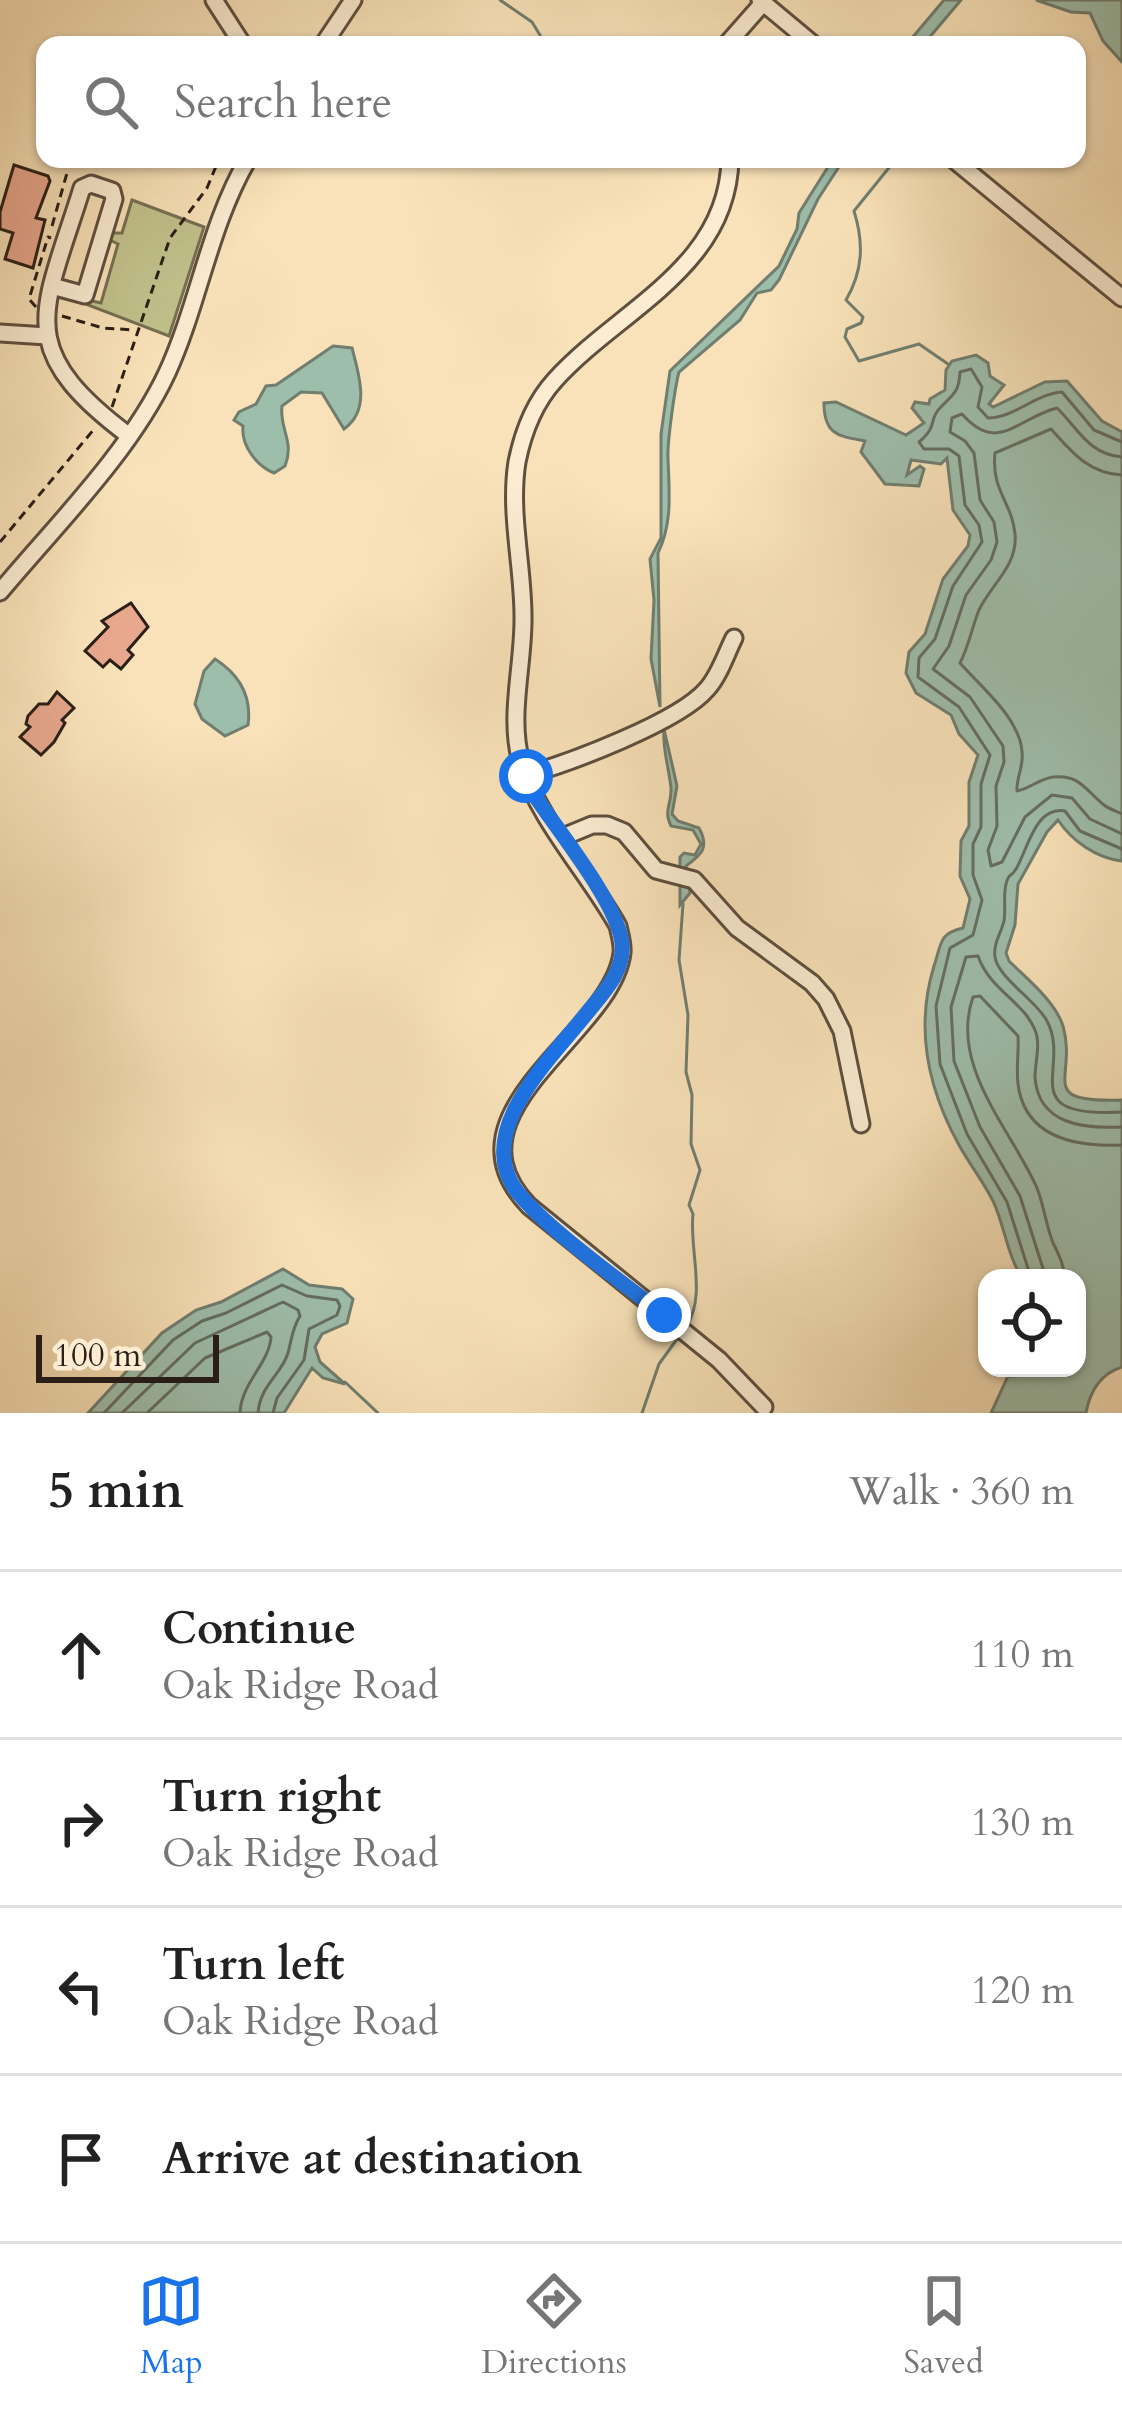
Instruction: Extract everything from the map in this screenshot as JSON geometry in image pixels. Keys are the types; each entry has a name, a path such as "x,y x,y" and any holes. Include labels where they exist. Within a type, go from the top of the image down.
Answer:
{"street":[{"path":"214,0 237,36"},
{"path":"329,36 353,0"},
{"path":"734,36 762,2 803,36"},
{"path":"0,592 128,435 166,374 220,215 244,168"},
{"path":"728,168 710,233 662,290 554,381 526,429 517,465 524,620 517,732 526,776 618,926 623,949 611,983 515,1109 503,1148 510,1181 529,1206 719,1360 764,1407"},
{"path":"964,168 1122,298"},
{"path":"52,286 85,296 114,199 112,191 91,184 82,188 52,286 47,336 69,384 128,435"},
{"path":"0,333 47,336"},
{"path":"526,776 557,767 684,709 709,687 734,638"},
{"path":"562,838 592,825 624,832 656,870 681,876 706,893 736,928 812,983 842,1031 861,1124"}],"path":[{"path":"112,407 154,275 215,168"},
{"path":"40,309 28,299 48,237 55,239 58,228 51,226 67,173"},
{"path":"53,313 103,328 136,331"},
{"path":"0,542 98,425"}],"green space":[{"path":"132,200 204,227 169,336 88,305 101,303 118,244 110,240 111,233 122,233"}],"water":[{"path":"944,0 961,0 931,36 914,36"},
{"path":"1036,0 1122,0 1122,62 1103,41 1090,13"},
{"path":"827,168 838,168 779,280 771,290 757,293 740,320 679,372 669,440 668,518 658,553 660,707 651,659 650,559 661,538 661,434 670,371 779,266 797,229 799,213"},
{"path":"333,346 352,348 361,392 358,412 344,429 322,393 301,392 282,406 288,457 285,466 274,473 251,454 243,426 234,420 256,404 266,386 276,385"},
{"path":"976,355 988,363 990,376 1004,385 989,404 993,407 1045,382 1067,381 1102,421 1122,432 1122,861 1086,847 1058,820 1018,884 1015,925 1006,953 1059,1017 1069,1092 1095,1100 1122,1100 1122,1367 1097,1384 1086,1413 991,1413 1008,1377 1086,1377 1086,1269 1017,1269 993,1201 948,1124 928,1058 926,1012 934,966 945,937 963,928 970,899 960,876 961,841 969,826 969,782 978,755 959,734 951,715 916,693 906,673 909,652 925,634 943,579 968,546 970,535 953,510 947,458 941,464 911,460 907,475 920,466 924,469 919,486 885,484 861,452 865,441 835,432 825,414 824,403 836,402 906,435 924,423 912,408 915,402 929,404 945,390 946,370 952,361"},
{"path":"215,659 237,679 248,705 248,725 225,736 202,719 195,704 204,671"},
{"path":"664,729 677,786 672,814 699,828 704,841 700,854 686,866 690,893 680,905 680,857 695,855 701,844 693,830 671,826 669,820 671,788"},
{"path":"283,1269 309,1285 342,1289 353,1299 347,1323 322,1334 315,1347 320,1362 345,1384 323,1378 312,1368 284,1413 88,1413 162,1333 196,1310"}],"building":[{"path":"14,165 48,176 50,181 36,218 45,220 33,268 5,259 13,233 0,229 0,212"},
{"path":"131,603 148,627 128,650 133,655 121,669 110,660 103,667 85,651 108,627 102,621"},
{"path":"57,692 74,708 41,755 20,737 30,727 28,716"}],"waterway":[{"path":"500,0 532,22 541,36"},
{"path":"889,168 854,211 860,257 846,300 863,317 847,329 845,337 859,361 919,344 948,364"},
{"path":"683,904 679,960 688,1015 686,1072 692,1095 691,1144 700,1170 689,1205 696,1287 686,1327"},
{"path":"642,1413 659,1364 680,1335"},
{"path":"345,1382 378,1413"}],"route":[{"path":"526,776 601,894 618,926 623,949 611,983 515,1109 504,1160 510,1181 529,1206 664,1315"}]}
